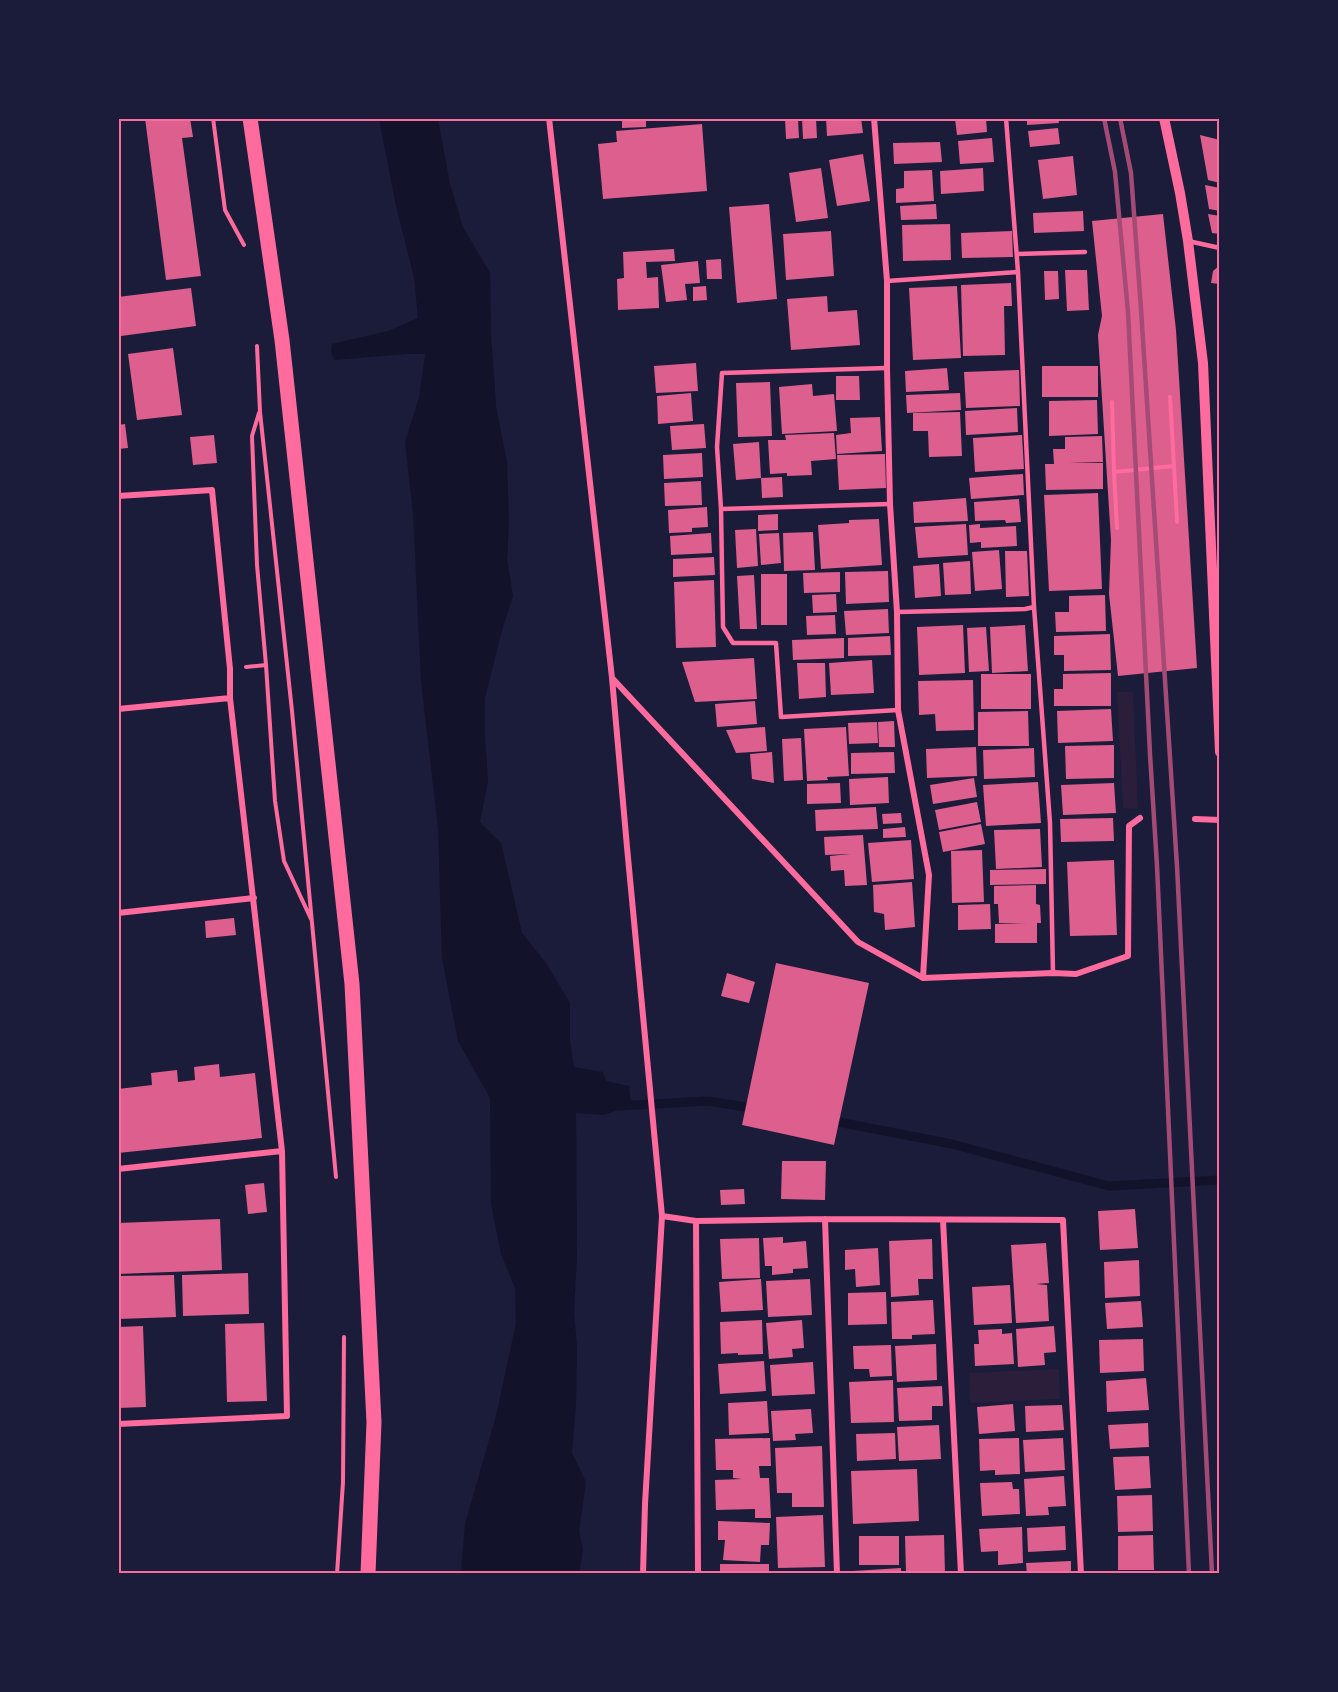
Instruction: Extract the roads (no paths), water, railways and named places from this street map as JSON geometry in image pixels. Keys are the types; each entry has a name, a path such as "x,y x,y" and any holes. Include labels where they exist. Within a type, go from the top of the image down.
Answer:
{"main road":[{"path":"250,118 282,340 352,984 374,1422 368,1574"}],"street":[{"path":"549,118 612,678 662,1216 645,1493 643,1574"},
{"path":"874,118 887,281 890,504 897,612 898,710 929,875 923,978"},
{"path":"1164,118 1188,241 1203,363 1217,628 1220,752"},
{"path":"118,496 212,490 230,669 230,698 282,1151 287,1416 118,1424"},
{"path":"612,678 858,942 923,978 1076,974 1128,956 1129,826 1140,818"},
{"path":"118,709 230,698"},
{"path":"1195,819 1220,820"},
{"path":"118,913 254,898"},
{"path":"118,1169 282,1151"},
{"path":"662,1216 696,1221 1063,1220 1081,1574"},
{"path":"825,1219 837,1574"},
{"path":"943,1220 961,1574"},
{"path":"696,1221 699,1574"}],"lane":[{"path":"1006,118 1017,254 1034,607 1050,823 1053,973"},
{"path":"1188,241 1220,248"},
{"path":"1017,254 1085,252"},
{"path":"887,281 1018,272"},
{"path":"887,368 722,373 717,447 721,509 723,627 733,643 776,643 781,717 898,710"},
{"path":"721,509 890,504"},
{"path":"897,612 1034,607"}],"waterway":[{"path":"619,1106 708,1101 758,1109"},
{"path":"828,1120 952,1144 1109,1186 1220,1180"}],"railway":[{"path":"1104,118 1115,172 1128,312 1157,866 1189,1574"},
{"path":"1120,118 1131,173 1177,866 1212,1574"}]}
